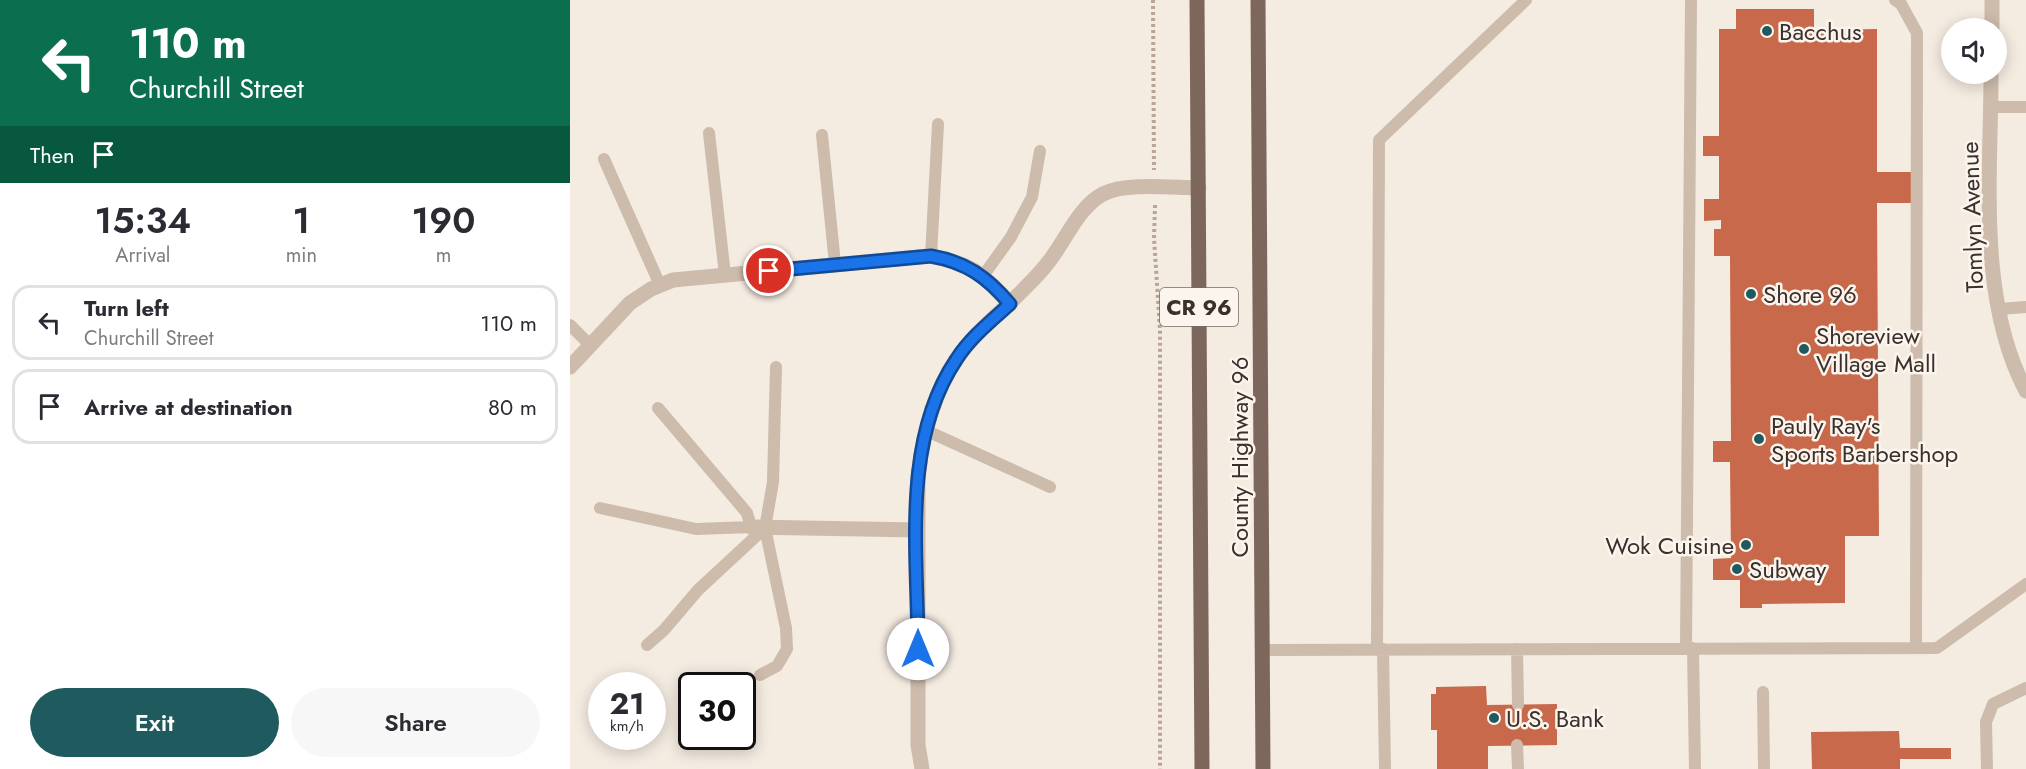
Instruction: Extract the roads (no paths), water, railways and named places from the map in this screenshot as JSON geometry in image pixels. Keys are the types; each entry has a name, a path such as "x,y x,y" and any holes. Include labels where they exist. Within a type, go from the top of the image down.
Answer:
{"main road":[{"name":"County Highway 96","path":"1197,0 1202,769"},
{"name":"County Highway 96","path":"1258,0 1263,769"}],"street":[{"path":"1992,0 1992,18"},
{"name":"Tomlyn Avenue","path":"1991,84 1991,240 1999,309 2005,337 2026,391"},
{"path":"922,769 918,745 918,477 925,430 942,384 956,359 977,333 1027,288 1057,251 1088,204 1115,189 1199,188"},
{"path":"570,367 630,303 660,285 689,277 931,256 952,260 983,276 1010,304"},
{"path":"758,528 918,530"}],"lane":[{"path":"1385,769 1380,649 1379,140 1526,0"},
{"path":"1691,0 1690,648 1695,769"},
{"path":"1895,0 1901,4 1917,33 1916,648"},
{"path":"1991,107 2026,107"},
{"path":"931,256 938,124"},
{"path":"709,134 724,275"},
{"path":"822,135 836,264"},
{"path":"983,276 1011,237 1032,198 1041,152"},
{"path":"604,159 660,285"},
{"path":"1999,309 2026,307"},
{"path":"570,325 591,346"},
{"path":"647,645 664,630 698,590 758,528 773,482 776,367"},
{"path":"658,408 758,528 786,628 787,649 777,666 760,675"},
{"path":"925,430 1050,488"},
{"path":"600,508 696,529 758,528"},
{"path":"1263,650 1937,648 2026,584"},
{"path":"1517,649 1518,705"},
{"path":"1987,769 1986,722 1993,704 2026,688"},
{"path":"1764,692 1764,769"},
{"path":"1517,746 1518,769"}],"place":[{"name":"Bacchus","path":"1767,31"},
{"name":"Shore 96","path":"1751,294"},
{"name":"Shoreview Village Mall","path":"1804,349"},
{"name":"Pauly Ray's Sports Barbershop","path":"1759,439"},
{"name":"Wok Cuisine","path":"1746,545"},
{"name":"Subway","path":"1737,569"},
{"name":"U.S. Bank","path":"1494,718"}]}
